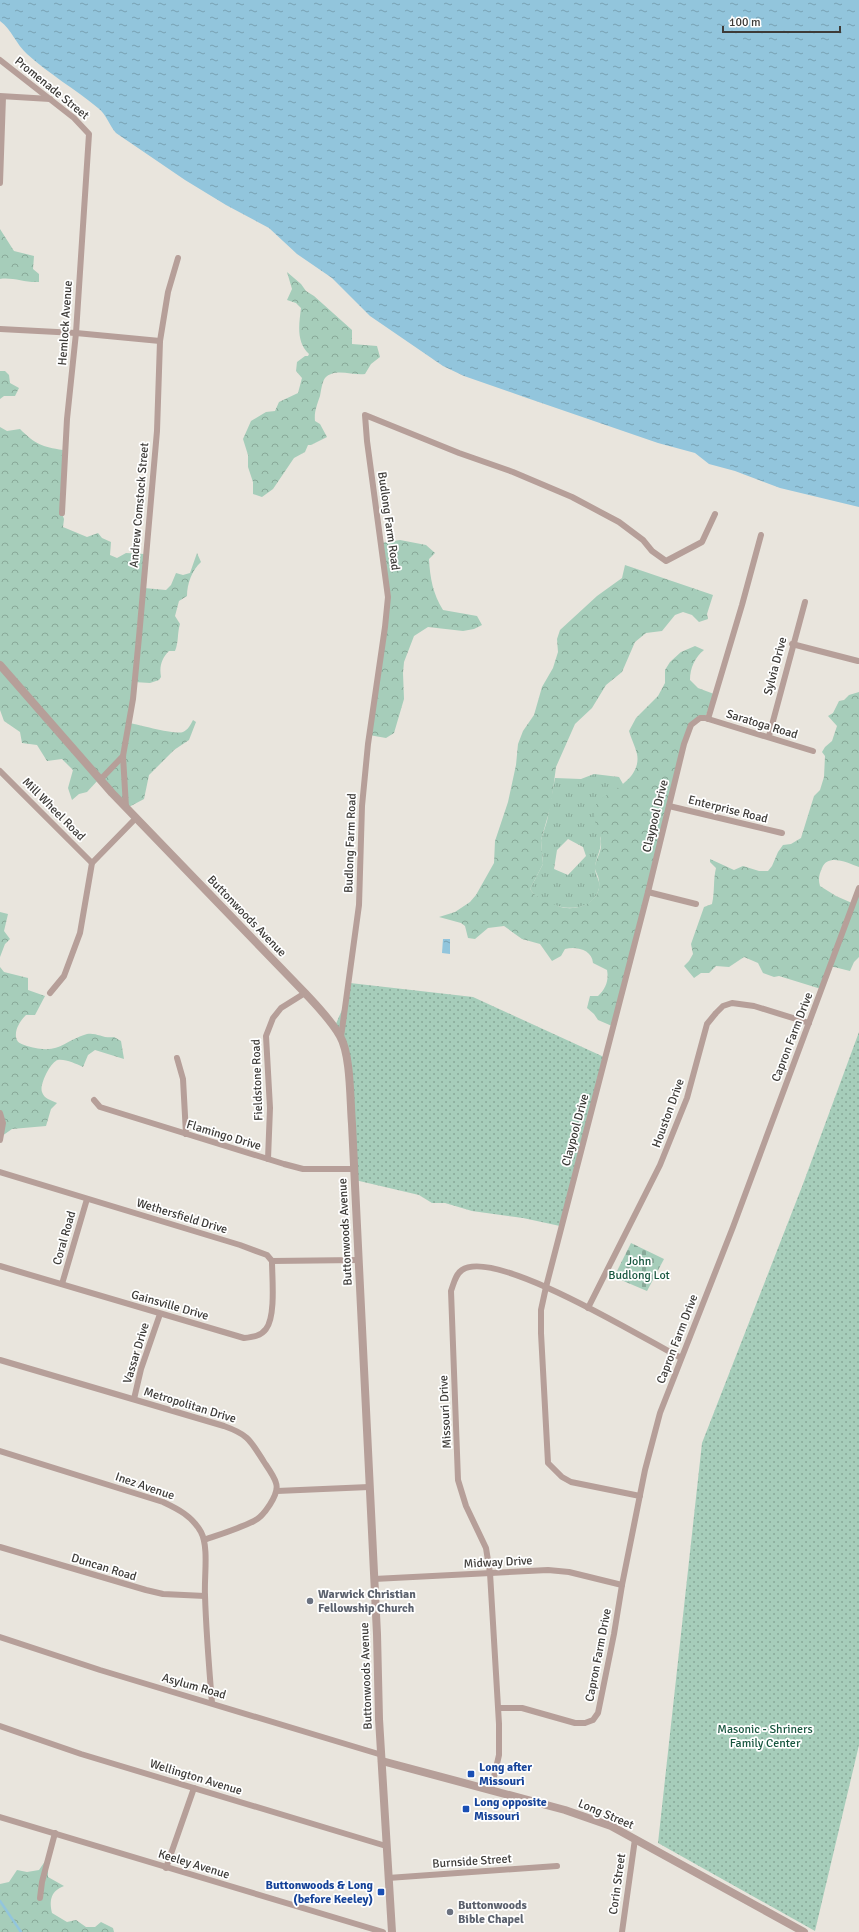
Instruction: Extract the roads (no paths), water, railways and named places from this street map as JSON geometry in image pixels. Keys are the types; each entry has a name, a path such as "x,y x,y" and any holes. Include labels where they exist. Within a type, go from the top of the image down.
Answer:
{"street":[{"name":"Promenade Street","path":"0,60 74,118 89,134"},
{"path":"0,183 1,96 50,99"},
{"name":"Hemlock Avenue","path":"62,514 67,419 76,333 89,134"},
{"name":"Andrew Comstock Street","path":"126,807 123,756 133,699 139,637 157,430 160,341 168,292 178,258"},
{"path":"0,329 76,333 160,341"},
{"name":"Budlong Farm Road","path":"341,1037 359,905 362,806 368,744 388,597 365,414 513,472 572,497 619,522 643,540 652,551 666,561 702,542 715,514"},
{"path":"706,719 742,605 761,535"},
{"name":"Sylvia Drive","path":"769,736 792,644 805,602"},
{"path":"792,644 858,661"},
{"name":"Buttonwoods Avenue","path":"0,665 136,818 325,1014 341,1037 347,1061 354,1168 368,1487 374,1579 386,1846 392,1932"},
{"name":"Claypool Drive","path":"640,1496 571,1482 562,1477 548,1463 541,1310 648,892 684,744 691,726 700,718 706,719"},
{"name":"Saratoga Road","path":"706,719 769,736 813,751"},
{"path":"101,779 123,756"},
{"name":"Mill Wheel Road","path":"0,771 92,863"},
{"name":"Enterprise Road","path":"669,806 782,833"},
{"path":"50,993 64,976 80,933 92,863 136,818"},
{"name":"Capron Farm Drive","path":"499,1708 522,1708 575,1722 585,1723 593,1720 598,1713 640,1496 660,1413 859,888"},
{"path":"648,892 696,904"},
{"name":"Fieldstone Road","path":"268,1160 270,1108 266,1036 272,1018 282,1008 305,993"},
{"name":"Houston Drive","path":"588,1308 660,1165 687,1098 707,1024 716,1012 723,1006 732,1003 754,1006 809,1023"},
{"path":"177,1058 183,1079 186,1134"},
{"name":"Flamingo Drive","path":"94,1100 100,1107 268,1160 303,1169 354,1168"},
{"path":"0,1113 3,1123 0,1140"},
{"name":"Wethersfield Drive","path":"0,1172 240,1245 267,1255 272,1261"},
{"name":"Coral Road","path":"62,1284 87,1198"},
{"path":"272,1261 358,1260"},
{"name":"Gainsville Drive","path":"0,1266 232,1336 244,1338 258,1336 268,1325 271,1316 272,1261"},
{"name":"Missouri Drive","path":"491,1790 499,1755 499,1708 490,1573 486,1548 466,1506 458,1480 451,1291 456,1278 463,1270 478,1266 522,1276 588,1308 681,1358"},
{"name":"Vassar Drive","path":"134,1399 160,1314"},
{"name":"Metropolitan Drive","path":"0,1360 238,1431 248,1438 256,1447 277,1484 277,1491"},
{"name":"Inez Avenue","path":"0,1451 162,1502 180,1510 190,1518 200,1530 204,1540 205,1596 212,1703"},
{"path":"204,1540 255,1521 272,1502 277,1491 368,1487"},
{"name":"Duncan Road","path":"0,1546 146,1590 163,1594 205,1596"},
{"name":"Midway Drive","path":"374,1579 548,1570 569,1572 622,1585"},
{"name":"Asylum Road","path":"0,1637 100,1670 212,1703 382,1758"},
{"name":"Wellington Avenue","path":"0,1726 81,1754 386,1846"},
{"name":"Long Street","path":"382,1758 565,1810 611,1826 804,1932"},
{"path":"166,1868 194,1788"},
{"name":"Keeley Avenue","path":"0,1817 95,1844 166,1868 383,1932"},
{"path":"40,1898 42,1882 55,1833"},
{"name":"Corin Street","path":"622,1932 635,1839"},
{"name":"Burnside Street","path":"388,1878 557,1866"}],"water":[{"path":"0,0 859,0 859,507 780,488 735,471 709,464 695,453 658,443 527,398 464,376 443,366 370,316 332,278 297,254 269,228 226,205 185,180 116,133 104,114 98,108 44,68 23,50 8,29 0,21"},
{"path":"443,939 450,939 450,954 442,953"}],"waterway":[{"path":"0,1901 21,1932"}],"place":[{"name":"Warwick Christian Fellowship Church","path":"310,1601"},
{"name":"Long after Missouri","path":"471,1774"},
{"name":"Long opposite Missouri","path":"466,1809"},
{"name":"Buttonwoods & Long (before Keeley)","path":"381,1892"},
{"name":"Buttonwoods Bible Chapel","path":"450,1912"}],"park label":[{"name":"John Budlong Lot","path":"639,1268"},
{"name":"Masonic - Shriners Family Center","path":"765,1736"}]}
